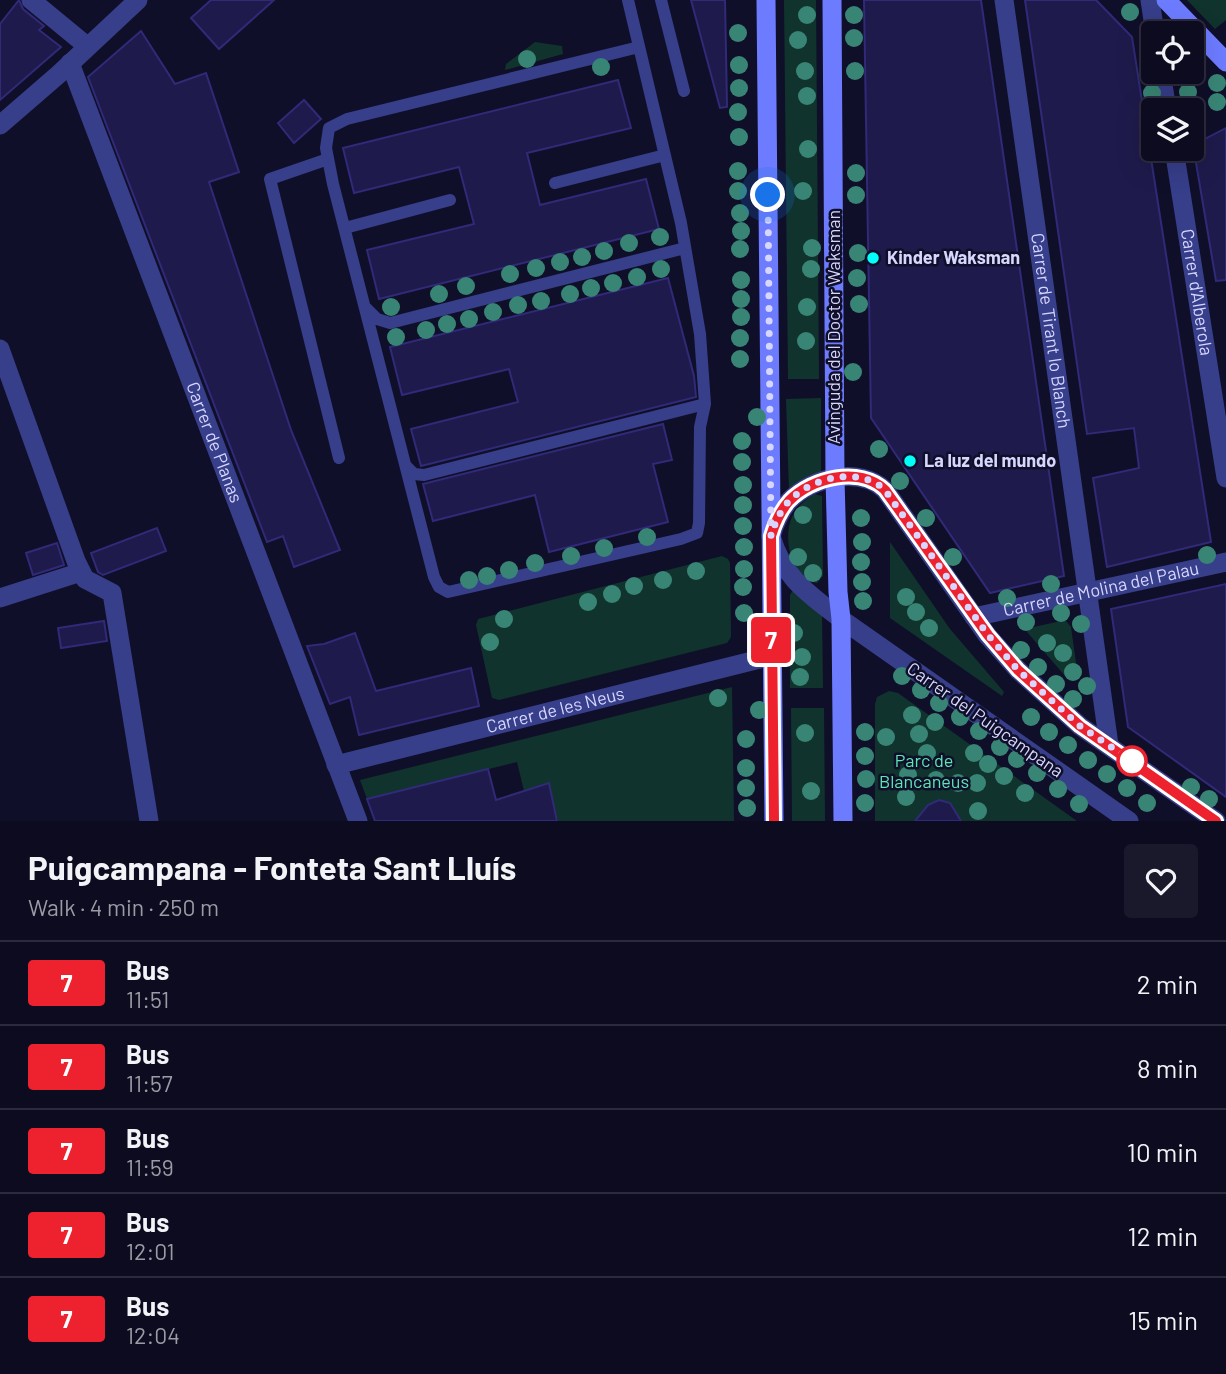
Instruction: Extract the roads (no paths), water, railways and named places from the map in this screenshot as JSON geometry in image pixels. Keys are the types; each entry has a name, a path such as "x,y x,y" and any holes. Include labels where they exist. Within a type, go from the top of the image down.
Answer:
{"main road":[{"path":"766,0 774,821"},
{"name":"Avinguda del Doctor Waksman","path":"832,0 835,478 841,619 843,821"},
{"path":"1166,0 1226,62"}],"street":[{"path":"31,0 88,46"},
{"path":"0,125 138,0"},
{"name":"Carrer de Tirant lo Blanch","path":"1004,0 1109,745"},
{"path":"1150,0 1153,21"},
{"name":"Carrer de Planas","path":"70,63 358,821"},
{"name":"Carrer d'Alberola","path":"1176,161 1226,478"},
{"path":"0,349 79,566 85,579 112,593 149,821"},
{"path":"771,536 780,513 790,500 805,489 835,478 864,477 876,481 974,617 1035,687 1080,726 1216,821"},
{"name":"Carrer del Puigcampana","path":"771,536 775,551 789,576 841,619 1129,821"},
{"name":"Carrer de Molina del Palau","path":"974,617 1226,562"},
{"path":"0,598 79,566"},
{"name":"Carrer de les Neus","path":"336,765 772,656"}],"lane":[{"path":"628,0 665,155 685,248 699,334 705,404 700,427 697,533 681,539 448,592 439,587 435,577 406,466 328,159 326,139 329,128 347,119 639,47"},
{"path":"661,0 684,91"},
{"path":"555,183 665,155"},
{"path":"328,159 270,179 339,458"},
{"path":"345,228 450,200"},
{"path":"366,308 377,319 390,323 685,248"},
{"path":"406,466 414,474 424,475 705,404"}],"place":[{"name":"Kinder Waksman","path":"873,258"},
{"name":"La luz del mundo","path":"910,461"}],"park label":[{"name":"Parc de Blancaneus","path":"924,771"}]}
